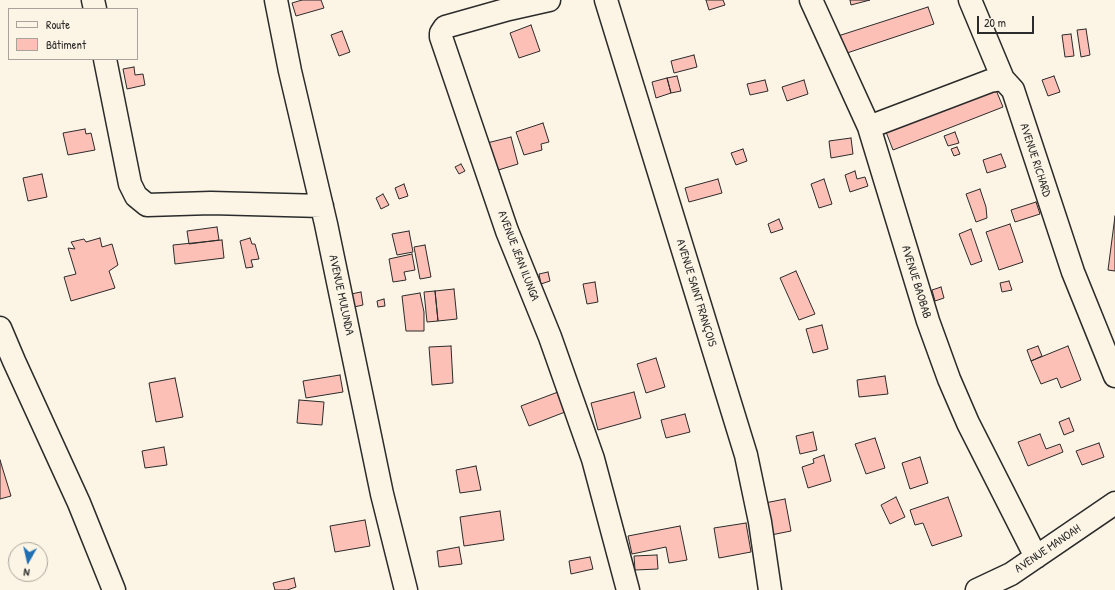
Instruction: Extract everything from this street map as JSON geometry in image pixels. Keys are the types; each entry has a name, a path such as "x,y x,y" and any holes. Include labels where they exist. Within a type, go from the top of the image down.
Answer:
{"street":[{"name":"AVENUE MULUNDA","path":"276,0 287,56 322,206 382,494 406,590"},
{"name":"AVENUE JEAN ILUNGA","path":"549,0 509,4 445,27 441,33 507,231 550,337 593,459 628,590"},
{"name":"AVENUE SAINT FRANÇOIS","path":"606,0 746,455 760,522 770,590"},
{"name":"AVENUE BAOBAB","path":"812,0 869,127 928,321 949,379 968,423 1036,557"},
{"name":"AVENUE RICHARD","path":"970,0 1003,79 1012,90 1073,272 1115,376"},
{"path":"104,60 130,184 136,196 148,205 211,203 322,206"},
{"path":"869,127 990,81 1003,79"},
{"path":"0,328 79,503 114,590"},
{"name":"AVENUE MANOAH","path":"977,590 1011,574 1115,503"}],"building":[{"path":"302,0 321,0 324,8 296,16 292,3"},
{"path":"706,0 723,0 725,5 709,10"},
{"path":"850,0 870,0 851,5"},
{"path":"928,7 934,24 844,54 838,36"},
{"path":"531,25 540,51 519,58 510,33"},
{"path":"1086,29 1090,55 1081,57 1077,30"},
{"path":"342,31 350,52 339,56 331,35"},
{"path":"1071,34 1074,56 1065,57 1062,35"},
{"path":"694,55 697,67 674,73 671,61"},
{"path":"134,67 135,75 143,74 145,85 127,89 123,69"},
{"path":"677,76 681,91 671,93 667,78"},
{"path":"1054,76 1060,92 1048,96 1042,80"},
{"path":"667,78 671,93 656,98 652,82"},
{"path":"765,80 768,91 750,95 747,84"},
{"path":"804,80 808,94 787,101 782,87"},
{"path":"996,90 1003,107 893,150 886,132"},
{"path":"543,123 549,142 541,144 542,150 524,155 516,132"},
{"path":"85,129 86,134 91,133 95,150 68,155 63,133"},
{"path":"955,132 959,143 948,146 944,136"},
{"path":"511,137 518,164 495,171 487,143"},
{"path":"851,138 853,154 831,158 829,141"},
{"path":"957,147 960,154 954,156 951,149"},
{"path":"743,149 747,161 736,165 731,153"},
{"path":"1001,154 1006,167 987,173 983,160"},
{"path":"461,164 465,171 459,174 455,167"},
{"path":"855,171 857,179 865,177 868,186 850,192 845,175"},
{"path":"42,174 47,197 28,201 23,178"},
{"path":"718,179 722,193 689,202 685,188"},
{"path":"824,179 832,204 819,208 811,184"},
{"path":"404,184 408,196 399,199 395,188"},
{"path":"980,189 986,207 987,218 976,222 966,194"},
{"path":"383,194 389,205 381,209 376,198"},
{"path":"1036,202 1040,214 1015,222 1011,210"},
{"path":"1115,216 1115,271 1108,270"},
{"path":"779,219 783,229 771,233 768,224"},
{"path":"1010,224 1023,262 999,270 986,232"},
{"path":"217,227 219,240 189,244 187,231"},
{"path":"971,229 982,261 971,265 959,234"},
{"path":"409,231 413,252 397,255 392,234"},
{"path":"100,238 102,247 112,244 118,265 109,271 115,288 71,301 64,277 76,274 68,248 75,249 71,242 84,239 86,242"},
{"path":"250,238 252,244 255,244 259,259 251,260 253,267 246,268 240,241"},
{"path":"222,240 224,258 175,264 173,245"},
{"path":"425,245 431,277 420,279 414,247"},
{"path":"412,254 415,270 404,272 406,280 393,282 389,259"},
{"path":"796,271 815,314 799,320 780,278"},
{"path":"548,272 550,281 541,284 539,274"},
{"path":"1009,281 1012,290 1002,292 1000,283"},
{"path":"595,282 598,302 587,304 583,284"},
{"path":"941,287 944,298 935,301 932,290"},
{"path":"454,289 457,319 438,321 435,291"},
{"path":"435,291 438,321 427,322 424,292"},
{"path":"361,292 363,305 354,307 351,294"},
{"path":"420,293 424,312 424,331 406,331 402,296"},
{"path":"384,299 385,306 378,307 377,301"},
{"path":"822,325 828,349 813,353 806,329"},
{"path":"451,346 453,383 432,385 429,347"},
{"path":"1038,346 1042,356 1031,361 1027,350"},
{"path":"1068,346 1081,380 1061,388 1057,378 1041,384 1031,361"},
{"path":"656,358 665,387 646,393 637,364"},
{"path":"340,375 343,392 306,398 303,381"},
{"path":"885,376 888,394 859,397 857,380"},
{"path":"175,378 183,417 156,422 149,383"},
{"path":"558,392 565,412 529,426 521,406"},
{"path":"634,392 641,418 598,430 591,403"},
{"path":"299,400 324,402 322,425 297,423"},
{"path":"685,414 690,432 666,438 661,420"},
{"path":"1069,418 1074,431 1064,435 1059,422"},
{"path":"813,432 817,450 800,454 796,436"},
{"path":"1040,434 1046,449 1060,444 1063,452 1028,466 1018,442"},
{"path":"875,438 885,468 866,474 855,444"},
{"path":"1099,443 1104,457 1082,465 1076,451"},
{"path":"164,447 167,465 145,468 142,451"},
{"path":"824,455 831,481 808,488 802,467 814,463 813,459"},
{"path":"920,457 928,483 910,489 902,463"},
{"path":"0,460 11,496 0,499"},
{"path":"476,466 481,490 460,493 456,470"},
{"path":"896,497 905,517 890,524 881,505"},
{"path":"948,497 962,536 932,546 923,523 915,525 910,510"},
{"path":"785,499 791,531 771,535 765,503"},
{"path":"500,511 504,540 464,546 460,517"},
{"path":"365,520 370,546 335,552 330,526"},
{"path":"746,523 751,552 719,558 714,528"},
{"path":"680,526 687,560 669,563 666,547 632,554 628,536"},
{"path":"459,547 462,564 439,567 437,551"},
{"path":"657,555 658,569 635,570 634,556"},
{"path":"590,557 593,569 571,574 569,561"},
{"path":"294,578 296,587 287,590 275,590 273,583"}]}
